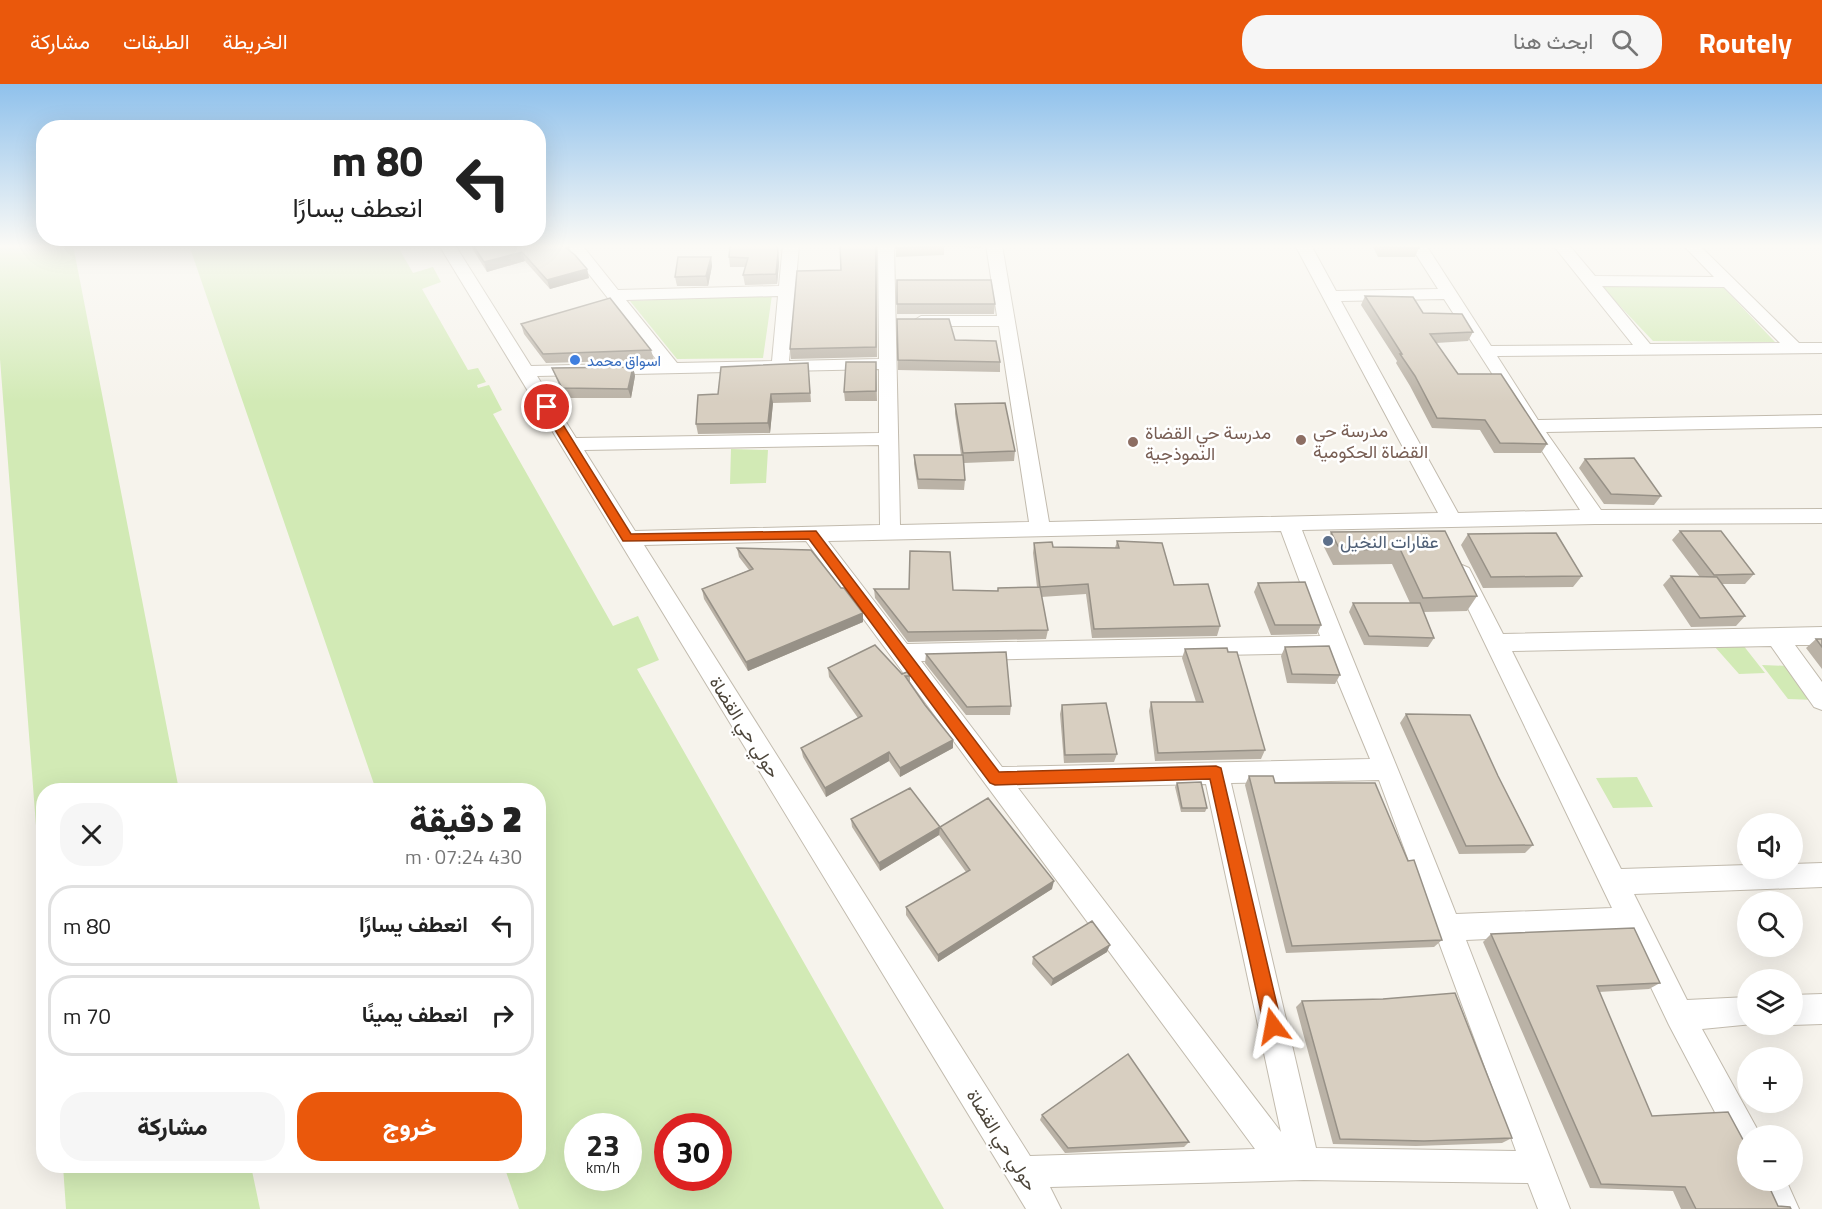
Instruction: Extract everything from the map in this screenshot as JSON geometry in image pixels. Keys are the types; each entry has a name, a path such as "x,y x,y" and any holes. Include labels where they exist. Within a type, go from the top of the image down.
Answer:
{"street":[{"name":"حولي حي القضاة","path":"479,298 1045,1209"},
{"path":"617,298 672,368"},
{"path":"780,366 786,298"},
{"path":"887,298 890,532"},
{"path":"1002,298 1040,529"},
{"path":"1332,298 1447,534 1496,643 1632,920 1679,1015 1738,1125"},
{"path":"1451,298 1533,426 1595,517"},
{"path":"1604,298 1645,349"},
{"path":"1744,298 1794,348"},
{"path":"887,321 1006,321"},
{"path":"1485,351 1822,348"},
{"path":"524,371 888,364"},
{"path":"1533,426 1822,421"},
{"path":"569,444 889,439"},
{"path":"628,538 1289,524 1447,534 1595,517 1822,516"},
{"path":"1289,524 1334,644 1387,769 1554,1209"},
{"path":"812,534 995,778 1295,1165"},
{"path":"1496,643 1822,636"},
{"path":"1777,637 1822,700"},
{"path":"901,653 1334,644"},
{"path":"995,778 1387,769"},
{"path":"1216,772 1295,1165"},
{"path":"1614,882 1822,875"},
{"path":"1448,928 1632,920"},
{"path":"1803,1010 1822,1009"},
{"path":"1679,1015 1737,1012"},
{"path":"1022,1172 1295,1165 1538,1167"},
{"path":"1774,1191 1783,1209"}],"green space":[{"path":"0,298 83,298 178,783 36,783 36,825 0,359"},
{"path":"207,298 427,298 468,370 478,368 486,382 477,385 478,388 489,385 502,410 493,414 613,626 638,616 659,660 637,669 944,1209 519,1209 506,1173 546,1173 546,783 374,783"},
{"path":"772,298 763,358 677,359 630,301"},
{"path":"1612,298 1733,298 1775,342 1653,341"},
{"path":"731,449 768,450 766,483 730,484"},
{"path":"1743,645 1765,673 1739,674 1715,647"},
{"path":"1762,665 1789,666 1816,700 1788,699"},
{"path":"1637,777 1653,807 1613,808 1596,778"},
{"path":"63,1173 252,1173 260,1209 66,1209"}],"building":[{"path":"610,298 651,350 543,354 521,324"},
{"path":"795,298 876,298 876,347 790,349"},
{"path":"897,298 994,298 995,304 897,304"},
{"path":"1366,298 1413,298 1423,313 1462,314 1473,332 1430,334 1458,374 1501,374 1547,444 1500,443 1485,420 1437,418 1415,376 1400,354 1402,354"},
{"path":"897,319 949,319 955,340 996,341 1000,362 898,360"},
{"path":"846,362 876,362 876,391 844,392"},
{"path":"808,363 810,393 771,394 768,423 696,424 698,395 718,394 721,367"},
{"path":"633,367 628,389 562,388 552,368"},
{"path":"1005,403 1015,451 963,453 955,404"},
{"path":"914,455 963,455 965,480 918,479"},
{"path":"1634,458 1661,496 1611,494 1585,459"},
{"path":"1445,531 1477,596 1423,598 1400,549 1340,550 1331,532"},
{"path":"1680,531 1721,531 1754,574 1714,575"},
{"path":"1556,533 1582,576 1491,577 1468,534"},
{"path":"1117,541 1162,543 1174,585 1208,584 1220,626 1094,629 1088,584 1040,587 1034,543 1052,542 1053,547 1119,548"},
{"path":"737,548 811,550 863,613 746,662 702,589 753,569"},
{"path":"910,551 950,552 953,590 998,591 998,588 1040,587 1048,630 908,632 874,589 909,589"},
{"path":"1671,576 1717,577 1745,616 1700,618"},
{"path":"1305,582 1321,625 1275,625 1258,583"},
{"path":"1353,603 1420,603 1434,638 1369,636"},
{"path":"1816,639 1822,639 1822,647"},
{"path":"875,645 902,674 907,672 910,676 905,676 953,740 900,768 889,752 825,788 801,748 862,716 828,668"},
{"path":"1329,646 1340,675 1292,674 1285,647"},
{"path":"1227,648 1228,652 1237,652 1265,750 1158,753 1151,702 1203,702 1185,649"},
{"path":"1006,652 1011,706 967,707 926,654"},
{"path":"1106,703 1117,754 1065,755 1062,705"},
{"path":"1406,714 1470,715 1533,845 1466,846"},
{"path":"1249,776 1273,776 1275,783 1375,783 1408,861 1414,860 1442,940 1292,946"},
{"path":"1201,782 1207,808 1182,808 1177,783"},
{"path":"910,788 940,827 879,863 851,819"},
{"path":"988,798 1054,881 938,955 906,907 970,870 940,827"},
{"path":"1092,921 1110,945 1053,979 1033,957"},
{"path":"1634,928 1660,983 1597,986 1652,1116 1728,1112 1737,1129 1737,1191 1771,1191 1778,1206 1791,1209 1696,1209 1685,1187 1601,1184 1491,934"},
{"path":"1455,993 1512,1138 1424,1141 1340,1139 1302,1001 1383,999"},
{"path":"1128,1054 1189,1142 1068,1148 1042,1115"}],"place":[{"name":"اسواق محمد","path":"575,360"},
{"name":"مدرسة حي القضاة الحكومية","path":"1301,440"},
{"name":"مدرسة حي القضاة النموذجية","path":"1133,442"},
{"name":"عقارات النخيل","path":"1328,541"}],"route":[{"path":"547,407 628,538 812,534 995,778 1216,772 1273,1026"}]}
